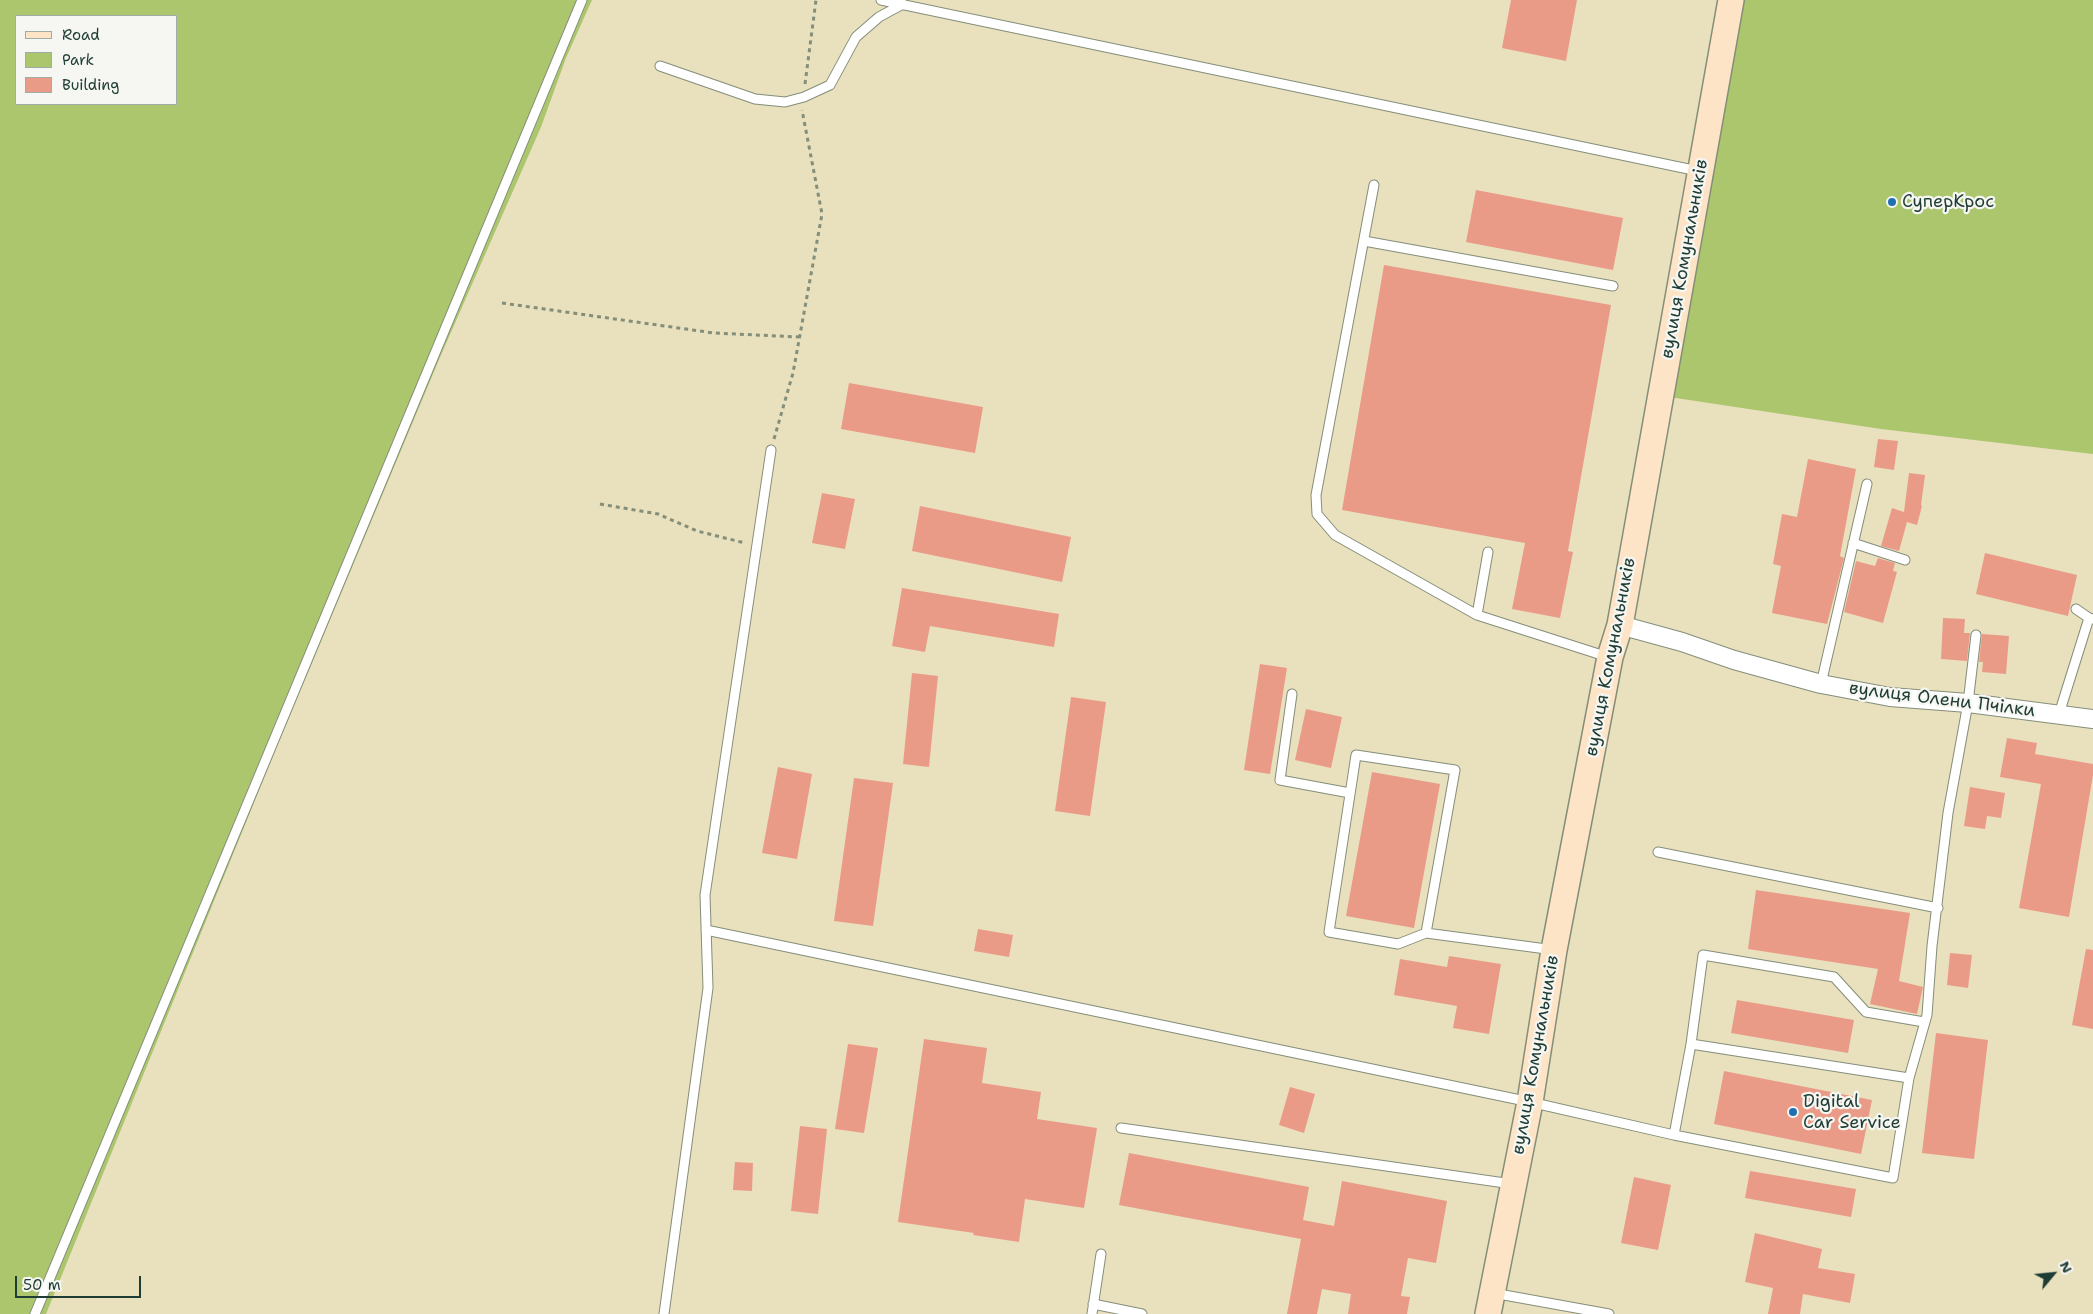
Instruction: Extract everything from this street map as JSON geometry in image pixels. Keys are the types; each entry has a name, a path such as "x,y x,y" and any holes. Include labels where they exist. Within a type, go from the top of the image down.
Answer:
{"street":[{"name":"вулиця Комунальників","path":"1489,1303 1530,1102 1554,950 1610,657 1620,625 1732,0"},
{"name":"вулиця Олени Пчілки","path":"1620,625 1821,684 1890,697 1968,703 2093,719"}],"lane":[{"path":"36,1314 582,0"},
{"path":"881,0 1701,171"},
{"path":"660,66 755,99 785,102 804,97 830,85 856,37 879,17 903,4"},
{"path":"1374,185 1316,495 1317,514 1334,535 1477,615 1610,657"},
{"path":"1364,241 1613,286"},
{"path":"664,1314 708,988 705,894 771,450"},
{"path":"1821,684 1867,484"},
{"path":"1853,542 1905,560"},
{"path":"1477,615 1488,552"},
{"path":"2059,714 2089,631 2091,619 2076,609"},
{"path":"706,930 1530,1102 1674,1134 1893,1178 1908,1078 1927,1014 1932,946 1948,813 1968,703 1976,635"},
{"path":"1292,694 1280,780 1350,793"},
{"path":"1426,933 1455,770 1356,755 1329,932 1398,944 1426,933 1554,950"},
{"path":"1658,852 1938,908"},
{"path":"1674,1134 1691,1044 1703,955 1834,977 1866,1012 1924,1022"},
{"path":"1691,1044 1908,1078"},
{"path":"1121,1128 1512,1184"},
{"path":"1092,1314 1101,1254"},
{"path":"1489,1303 1608,1314"},
{"path":"1093,1304 1142,1314"}],"path":[{"path":"771,450 793,373 822,214 801,114 816,0"},
{"path":"502,302 714,333 800,337"},
{"path":"600,504 658,514 697,531 758,547"}],"green space":[{"path":"0,0 592,0 566,58 541,127 441,355 275,751 46,1314 0,1314"},
{"name":"СуперКрос","path":"1729,0 2093,0 2093,454 1881,429 1656,395"}],"building":[{"path":"1511,0 1577,0 1566,61 1502,48"},
{"path":"1476,190 1623,218 1613,270 1466,242"},
{"path":"1384,265 1611,305 1568,551 1573,552 1560,618 1512,609 1525,543 1342,510"},
{"path":"849,383 983,407 975,453 841,429"},
{"path":"1878,439 1898,441 1894,470 1874,467"},
{"path":"1808,459 1856,469 1840,556 1844,558 1827,624 1772,613 1781,566 1773,564 1782,514 1797,517"},
{"path":"1909,473 1925,475 1922,506 1917,525 1907,522 1899,551 1881,546 1892,508 1904,512"},
{"path":"822,493 855,499 845,549 812,543"},
{"path":"920,506 1071,537 1062,582 912,551"},
{"path":"1985,553 2077,575 2068,616 1976,594"},
{"path":"1878,558 1895,563 1893,571 1897,572 1883,623 1844,612 1856,561 1875,566"},
{"path":"902,588 1059,614 1054,647 930,626 925,652 892,646"},
{"path":"1943,618 1965,619 1964,633 1970,633 1967,661 1941,659"},
{"path":"1982,634 2009,636 2006,674 1982,672 1983,662 1979,662"},
{"path":"1260,664 1287,668 1270,774 1244,770"},
{"path":"912,673 938,676 929,767 903,764"},
{"path":"1071,697 1106,702 1090,816 1055,811"},
{"path":"1306,709 1342,717 1331,768 1295,760"},
{"path":"2007,738 2037,743 2035,754 2093,764 2093,775 2069,917 2019,908 2041,784 2000,777"},
{"path":"778,767 812,774 797,859 762,853"},
{"path":"1372,772 1440,784 1414,928 1346,916"},
{"path":"854,778 893,783 873,926 834,921"},
{"path":"1970,787 2005,793 2001,818 1987,816 1985,829 1964,826"},
{"path":"1756,890 1910,913 1899,981 1923,987 1917,1014 1870,1004 1878,969 1748,949"},
{"path":"978,929 1013,935 1009,957 974,951"},
{"path":"2086,949 2093,950 2093,1029 2072,1025"},
{"path":"1950,953 1972,955 1968,988 1947,985"},
{"path":"1449,956 1501,964 1489,1034 1453,1028 1457,1006 1394,995 1400,959 1447,967"},
{"path":"1737,1000 1854,1020 1848,1053 1731,1033"},
{"path":"1936,1033 1988,1040 1974,1159 1922,1153"},
{"path":"924,1039 987,1048 982,1083 1041,1092 1037,1119 1097,1128 1084,1208 1025,1199 1019,1242 973,1235 974,1233 898,1222"},
{"path":"848,1044 878,1048 864,1133 835,1129"},
{"name":"Digital Car Service","path":"1724,1071 1872,1100 1861,1154 1714,1124"},
{"path":"1290,1087 1315,1094 1304,1133 1279,1125"},
{"path":"800,1126 827,1129 818,1214 791,1211"},
{"path":"1129,1153 1309,1187 1303,1220 1334,1226 1342,1181 1447,1201 1436,1263 1408,1258 1401,1296 1410,1297 1407,1314 1348,1314 1351,1294 1322,1289 1317,1314 1287,1314 1301,1239 1119,1205"},
{"path":"735,1162 753,1163 752,1191 733,1190"},
{"path":"1750,1171 1856,1189 1851,1217 1745,1198"},
{"path":"1634,1177 1671,1185 1658,1250 1621,1243"},
{"path":"1755,1233 1822,1249 1818,1268 1855,1274 1850,1303 1803,1294 1800,1314 1768,1314 1773,1288 1745,1282"}],"place":[{"name":"СуперКрос","path":"1892,202"},
{"name":"Digital Car Service","path":"1793,1112"}]}
